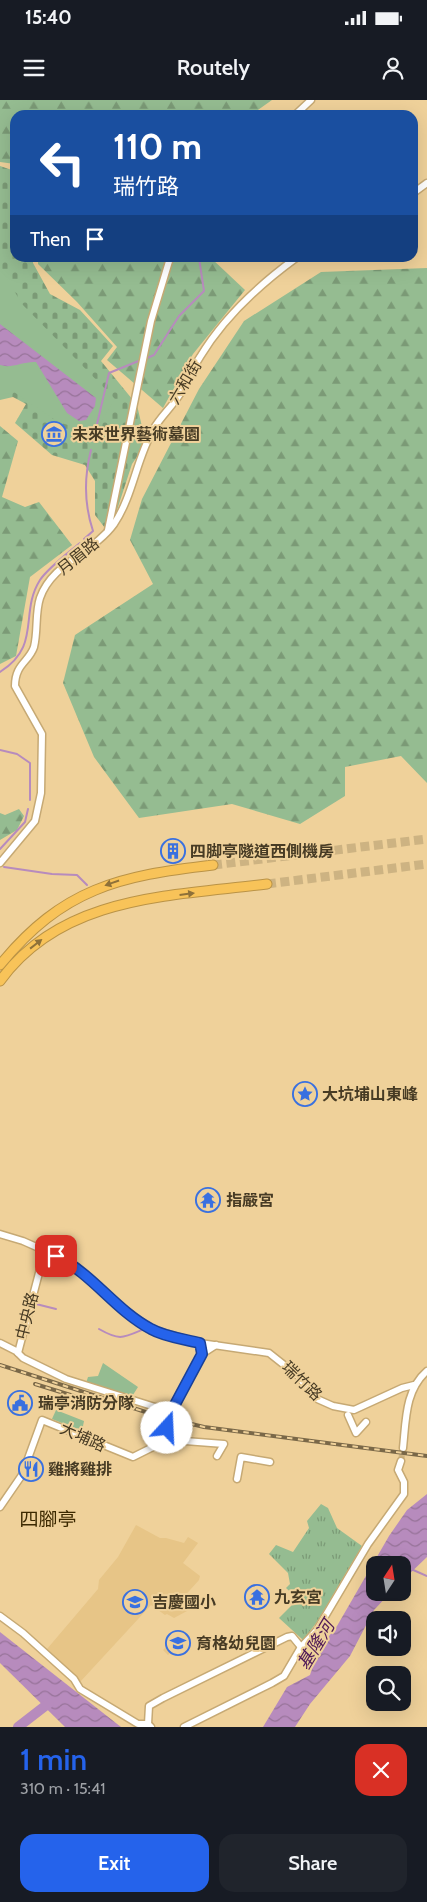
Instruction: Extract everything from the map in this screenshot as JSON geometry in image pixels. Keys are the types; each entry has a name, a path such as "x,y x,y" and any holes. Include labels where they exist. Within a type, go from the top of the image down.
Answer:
{"highway":[{"path":"0,965 27,935 50,916 89,892 135,876 213,865"},
{"path":"1,980 16,961 43,938 87,914 131,901 267,884"}],"street":[{"path":"300,110 311,100"},
{"name":"月眉路","path":"0,863 9,850 26,834 35,821 39,809 42,734 15,686 15,677 21,664 33,650 40,599 56,573 89,550 108,531 137,383 162,279 168,262"},
{"name":"六和街","path":"108,531 127,500 138,462 153,430 179,395 200,357 251,294 291,262"},
{"name":"瑞竹路","path":"0,1234 45,1250 80,1270 115,1303 151,1330 200,1343 269,1352 298,1376 305,1388 318,1400 346,1410 360,1408 402,1388 414,1385"},
{"name":"中央路","path":"18,1353 45,1250"},
{"path":"0,1343 23,1358 66,1379 170,1416"},
{"path":"200,1343 202,1354"},
{"path":"216,1345 202,1354 170,1416 161,1443 168,1445 175,1440 224,1444 217,1456"},
{"path":"403,1448 408,1406 414,1385 427,1371"},
{"path":"348,1415 356,1433 366,1422"},
{"name":"大埔路","path":"0,1507 22,1475 42,1420 133,1457 161,1443"},
{"path":"237,1479 240,1457 270,1462"},
{"path":"184,1727 284,1676 302,1647 322,1623 368,1544 404,1494 404,1482 398,1470 401,1461"},
{"path":"0,1616 23,1633 74,1679 80,1689 138,1724 150,1725 149,1706 287,1637 292,1636 302,1647"}],"shaded area":[{"name":"吉慶國小","path":"136,1525 160,1538 184,1543 188,1537 198,1543 183,1563 200,1576 199,1580 181,1600 187,1611 174,1618 167,1614 165,1615 151,1605 80,1682 47,1649 98,1589 99,1580 118,1557"},
{"name":"育格幼兒園","path":"183,1630 190,1637 178,1650 175,1648 168,1655 163,1650"}],"green space":[{"path":"0,100 272,100 258,110 10,110 10,163 0,162"},
{"path":"0,166 10,169 10,262 33,262 50,294 80,310 113,346 101,361 137,405 146,444 132,464 117,510 105,528 95,515 95,481 85,465 52,455 15,423 26,404 13,397 0,400"},
{"path":"38,262 215,262 245,290 193,354 163,408 107,360 117,347 77,302"},
{"path":"0,267 22,304 115,399 94,433 58,422 14,392 0,395"},
{"path":"427,268 427,783 401,756 345,767 345,796 300,824 232,804 139,818 94,757 63,683 75,635 153,584 130,540 142,499 199,389 244,321 321,272"},
{"path":"0,426 18,441 2,497 25,507 39,502 72,545 30,577 16,656 0,664"},
{"path":"19,809 24,816 17,830 0,840 0,813 5,815"},
{"path":"103,1363 138,1387 131,1398 86,1383 88,1377 98,1376"},
{"path":"56,1410 84,1421 82,1431 52,1419"},
{"path":"321,1504 328,1508 337,1528 362,1546 317,1622 303,1640 279,1618 298,1599 286,1588 290,1584 288,1573 269,1554 276,1545 293,1552 309,1528 307,1521"}],"water":[{"path":"0,324 96,398 95,406 86,420 79,421 67,413 36,362 9,366 0,365"},
{"path":"427,1494 427,1557 411,1572 411,1556 377,1556 407,1510"},
{"path":"366,1576 366,1601 382,1601 373,1611 366,1611 366,1625 350,1656 310,1704 295,1727 263,1727 287,1687 310,1675 318,1650 337,1626"},
{"path":"0,1632 121,1727 65,1727 0,1663"}],"waterway":[{"path":"145,359 154,355 179,316 204,291 200,262"},
{"path":"93,441 109,373 141,360"},
{"path":"84,539 93,531 88,511 86,490 91,450"},
{"path":"0,672 13,662 26,640 34,592 40,580 80,543"},
{"path":"0,750 17,754 30,763 30,800"},
{"path":"0,849 25,822 28,809"},
{"path":"4,867 52,874 77,875 87,885"},
{"path":"36,1304 56,1309"},
{"path":"99,1329 117,1337 126,1336 144,1329"},
{"path":"411,1569 427,1576"},
{"path":"18,1727 49,1703"}],"tunnel":[{"path":"213,865 427,839"},
{"path":"267,884 427,864"},
{"path":"401,1461 403,1448"}],"railway":[{"path":"0,1365 158,1416 204,1427 427,1456"},
{"path":"35,1384 93,1402"}],"place":[{"name":"未來世界藝術墓園","path":"54,434"},
{"name":"四脚亭隧道西側機房","path":"173,851"},
{"name":"大坑埔山東峰","path":"305,1094"},
{"name":"指嚴宮","path":"208,1200"},
{"name":"瑞亭消防分隊","path":"20,1403"},
{"name":"雞將雞排","path":"31,1469"},
{"name":"九玄宮","path":"257,1597"},
{"name":"吉慶國小","path":"135,1602"},
{"name":"育格幼兒園","path":"178,1643"}],"district":[{"name":"四腳亭","path":"48,1519"}],"route":[{"path":"56,1256 80,1270 115,1303 151,1330 200,1343 199,1350 202,1354 171,1412 167,1428"}],"water label":[{"name":"基隆河","path":"316,1645"}]}
